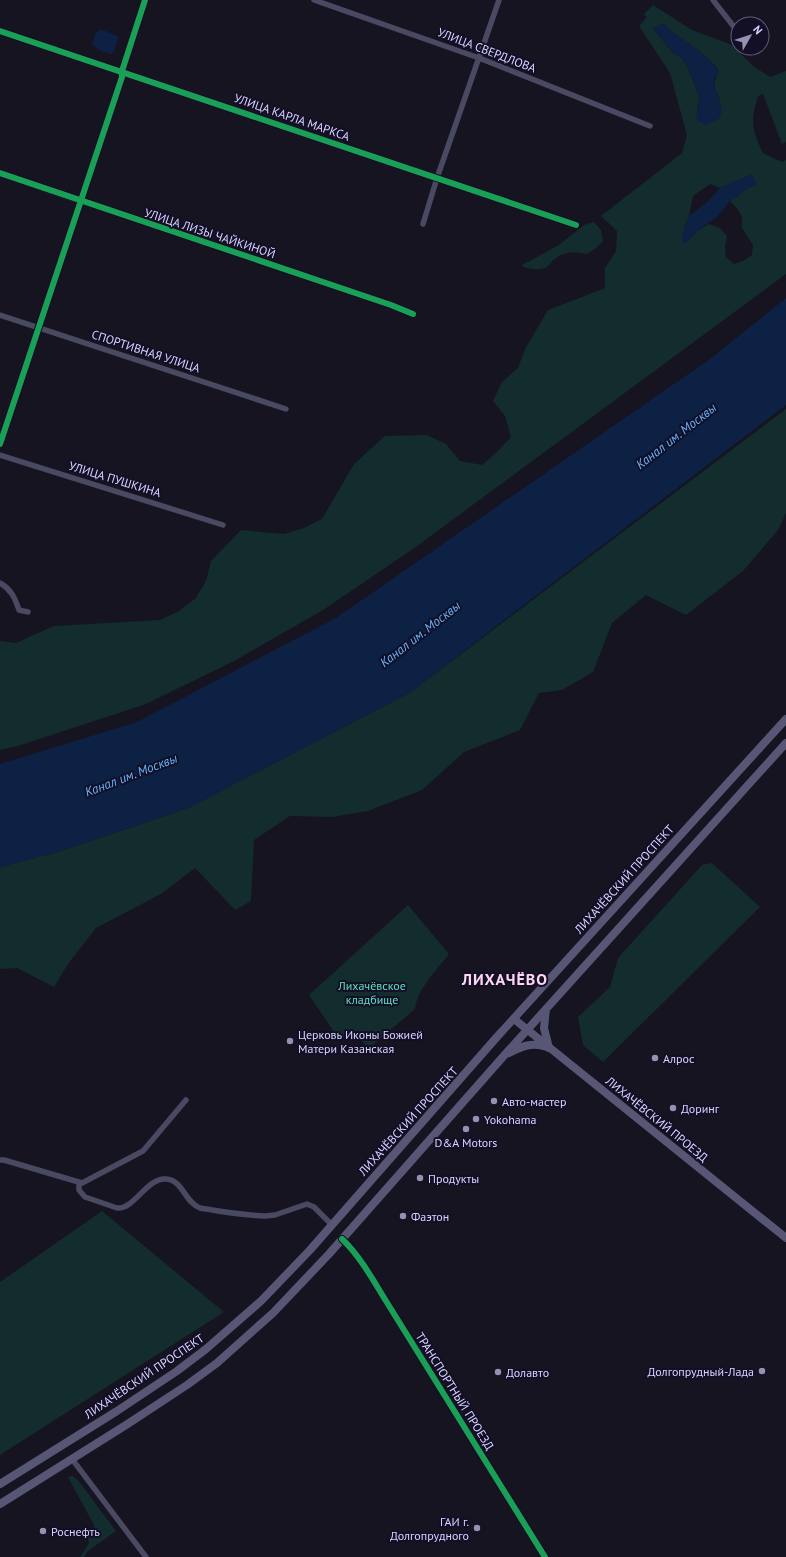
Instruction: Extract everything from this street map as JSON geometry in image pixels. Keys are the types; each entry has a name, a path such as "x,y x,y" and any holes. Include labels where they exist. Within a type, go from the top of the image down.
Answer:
{"main road":[{"name":"ЛИХАЧЁВСКИЙ ПРОСПЕКТ","path":"0,1484 141,1395 206,1349 261,1301 332,1225 514,1019 786,719"},
{"path":"0,1504 157,1405 217,1363 273,1313 342,1239 527,1030 786,743"},
{"path":"546,1009 544,1028 549,1048"},
{"name":"ЛИХАЧЁВСКИЙ ПРОЕЗД","path":"514,1019 786,1238"},
{"path":"504,1056 528,1045 540,1045 549,1048"}],"street":[{"path":"0,444 122,77 122,71 145,0"},
{"name":"УЛИЦА СВЕРДЛОВА","path":"314,0 479,58 650,126"},
{"path":"423,224 436,178 499,0"},
{"path":"713,0 730,22"},
{"name":"УЛИЦА КАРЛА МАРКСА","path":"0,31 576,225"},
{"name":"УЛИЦА ЛИЗЫ ЧАЙКИНОЙ","path":"0,174 384,302 413,314"},
{"name":"СПОРТИВНАЯ УЛИЦА","path":"0,315 286,409"},
{"name":"УЛИЦА ПУШКИНА","path":"0,455 223,525"},
{"path":"0,583 12,594 19,610 28,612"},
{"path":"0,1160 82,1183 143,1151 186,1100"},
{"path":"79,1182 79,1190 85,1197 120,1209 128,1205 157,1180 165,1178 177,1183 191,1201 200,1208 265,1216 280,1214 307,1204 314,1207 332,1225"},
{"name":"ТРАНСПОРТНЫЙ ПРОЕЗД","path":"342,1239 350,1246 386,1301 545,1557"},
{"path":"72,1459 146,1557"}],"green space":[{"path":"653,5 692,30 730,44 730,56 743,56 753,66 770,77 786,71 786,142 782,144 763,94 758,96 755,105 753,125 756,138 763,153 782,162 786,160 786,274 413,549 323,610 234,661 146,704 18,746 0,750 0,641 16,643 54,626 160,620 179,611 196,598 206,581 211,561 241,530 284,534 304,528 322,519 354,464 385,436 427,435 446,444 460,461 482,465 511,437 505,416 493,401 502,382 518,368 525,349 548,310 605,288 605,268 616,251 617,231 601,216 682,153 687,135 670,73 639,26 647,17 644,14","holes":["663,24 700,51 719,71 715,79 715,85 716,92 720,100 697,109 700,98 688,68 682,58 673,53 653,28","751,175 757,184 748,188 730,201 737,208 742,217 742,228 753,245 752,255 743,261 734,264 726,257 725,247 727,236 720,228 709,224 700,229 684,244 685,225 689,216 693,196 710,184 720,188"]},
{"path":"594,222 601,230 603,241 587,254 563,254 547,267 541,269 524,267 522,265 559,245 584,225"},
{"path":"786,409 786,513 778,530 743,571 686,615 646,595 612,623 593,672 562,690 539,693 520,730 464,752 422,790 368,811 332,817 290,816 254,840 251,901 235,910 195,868 161,894 96,928 68,964 54,987 17,968 0,969 0,867 57,852 188,808 409,693"},
{"path":"712,863 760,907 603,1062 583,1045 578,1017 610,987 618,958 702,865"},
{"name":"Лихачёвское кладбище","path":"408,905 449,954 433,973 424,987 415,1009 369,1048 353,1033 338,1038 309,995"},
{"path":"102,1211 224,1312 0,1455 0,1282"},
{"path":"73,1476 81,1484 116,1531 88,1551 84,1557 80,1557 89,1543 87,1532 95,1527 68,1477"}],"water":[{"path":"663,24 700,51 719,71 714,79 722,110 719,119 705,125 696,119 700,98 688,68 682,58 673,53 653,27"},
{"path":"101,29 119,37 114,49 115,51 111,54 99,50 92,44 96,33"},
{"path":"751,175 757,184 748,188 730,201 717,217 700,229 684,244 682,235 689,216 706,203 720,188"},
{"name":"Канал им. Москвы","path":"786,298 786,405 409,693 188,808 57,852 0,867 0,764 137,722 336,618 710,359"}],"cycle path":[{"path":"0,444 122,77 122,71 145,0"},
{"path":"0,31 576,225"},
{"path":"0,173 391,305 413,314"},
{"path":"342,1239 355,1253 371,1277 545,1557"}],"place":[{"name":"Церковь Иконы Божией Матери Казанская","path":"290,1041"},
{"name":"Алрос","path":"655,1058"},
{"name":"Авто-мастер","path":"494,1101"},
{"name":"Доринг","path":"673,1108"},
{"name":"Yokohama","path":"476,1119"},
{"name":"D&A Motors","path":"466,1129"},
{"name":"Продукты","path":"420,1178"},
{"name":"Фаэтон","path":"403,1216"},
{"name":"Долгопрудный-Лада","path":"762,1371"},
{"name":"Долавто","path":"498,1372"},
{"name":"ГАИ г. Долгопрудного","path":"477,1528"},
{"name":"Роснефть","path":"43,1531"}],"district":[{"name":"ЛИХАЧЁВО","path":"505,979"}]}
